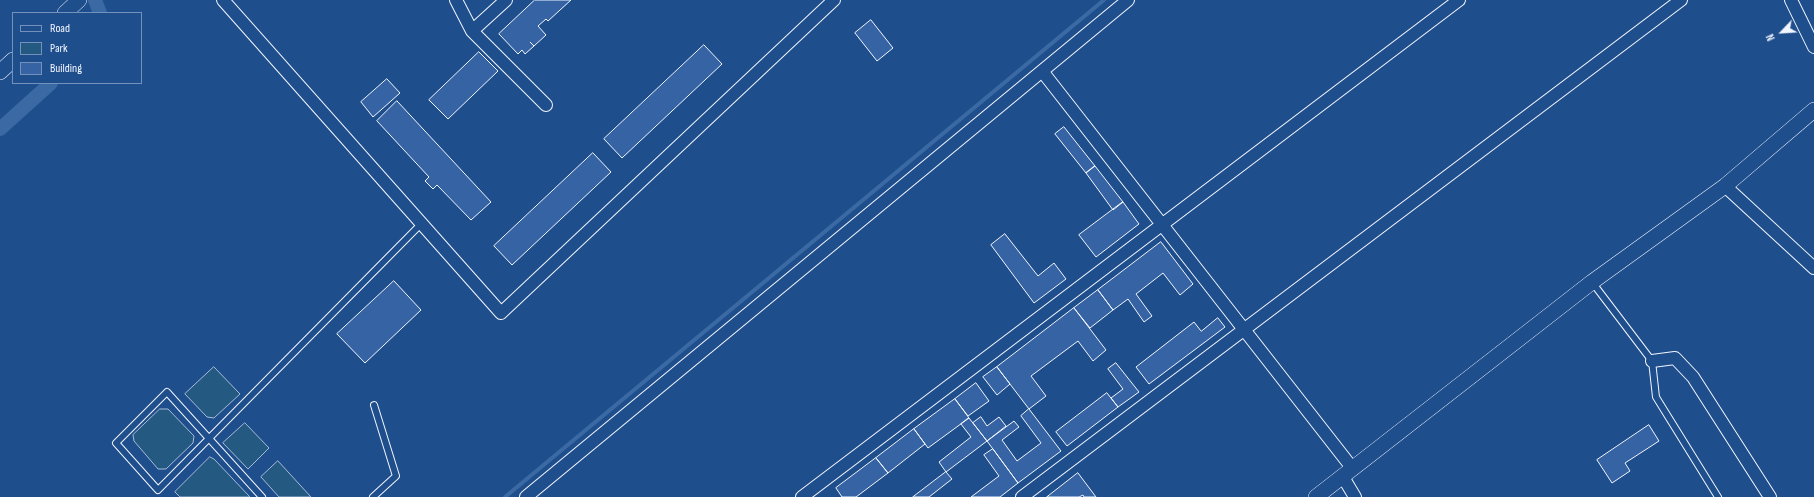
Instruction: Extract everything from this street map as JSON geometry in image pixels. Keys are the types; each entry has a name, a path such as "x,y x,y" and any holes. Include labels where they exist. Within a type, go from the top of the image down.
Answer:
{"street":[{"path":"66,12 79,0"},
{"path":"223,0 501,313 834,0"},
{"path":"456,0 472,31 546,104"},
{"path":"472,31 506,0"},
{"path":"526,497 1128,0"},
{"path":"802,497 1459,0"},
{"path":"1022,497 1681,0"},
{"path":"1791,0 1814,47"},
{"path":"0,72 12,61"},
{"path":"1042,71 1244,330 1348,473 1355,497"},
{"path":"1316,497 1592,282 1725,186 1814,110"},
{"path":"1725,186 1814,268"},
{"path":"1652,361 1675,358 1693,377 1770,497"}],"lane":[{"path":"262,497 208,439 167,392 116,444 158,490 208,439 422,224"},
{"path":"1592,282 1652,361 1656,397 1718,497"},
{"path":"373,497 396,476 374,405"}],"green space":[{"path":"214,367 240,394 214,418 207,417 185,394"},
{"path":"160,409 168,409 194,436 193,443 166,469 158,469 134,441 133,435"},
{"path":"245,423 269,448 248,469 223,443"},
{"path":"210,457 214,459 250,497 180,497 175,492"},
{"path":"278,461 311,497 279,497 261,477"}],"building":[{"path":"535,0 571,0 548,21 546,19 538,26 546,35 525,54 522,50 518,54 499,34"},
{"path":"871,20 893,48 877,61 855,33"},
{"path":"704,45 722,64 622,158 604,139"},
{"path":"479,52 498,71 448,119 429,100"},
{"path":"387,79 400,93 373,117 361,102"},
{"path":"397,101 491,202 471,220 437,185 433,189 425,181 429,177 377,121"},
{"path":"1064,127 1095,166 1086,173 1055,134"},
{"path":"593,153 611,172 512,265 494,246"},
{"path":"1095,166 1123,202 1113,210 1086,173"},
{"path":"1123,202 1139,224 1096,257 1079,235"},
{"path":"1005,234 1038,276 1054,263 1066,279 1034,303 991,245"},
{"path":"1161,242 1193,284 1180,295 1163,273 1136,294 1152,316 1144,322 1128,299 1113,310 1098,290"},
{"path":"394,281 421,310 365,363 337,334"},
{"path":"1098,290 1113,310 1090,328 1074,308"},
{"path":"1074,308 1106,350 1093,361 1078,341 1031,376 1046,396 1029,409 997,367"},
{"path":"1218,318 1225,327 1149,384 1136,367 1194,322 1201,331"},
{"path":"1116,363 1139,392 1118,407 1111,398 1123,389 1108,369"},
{"path":"997,367 1010,384 997,395 983,377"},
{"path":"976,383 989,401 968,416 955,399"},
{"path":"1107,393 1118,407 1067,446 1056,432"},
{"path":"955,399 969,418 928,448 914,429"},
{"path":"1029,409 1061,451 1018,483 987,441 1014,421 1019,427 1002,440 1017,461 1041,443 1021,416"},
{"path":"981,417 987,426 999,417 1006,426 987,441 973,423"},
{"path":"969,418 987,441 946,472 939,462 971,437 961,424"},
{"path":"1649,425 1659,441 1625,463 1630,471 1612,483 1597,460"},
{"path":"914,429 925,444 888,473 876,458"},
{"path":"993,449 1018,483 1000,497 971,497 999,476 984,455"},
{"path":"876,458 888,473 856,497 842,497 836,488"},
{"path":"946,472 952,479 929,497 913,497"},
{"path":"1078,473 1096,497 1084,497 1083,495 1079,497 1047,497"}],"waterway":[{"path":"95,0 100,12"},
{"path":"505,497 1104,0"},
{"path":"0,129 50,84"}]}
